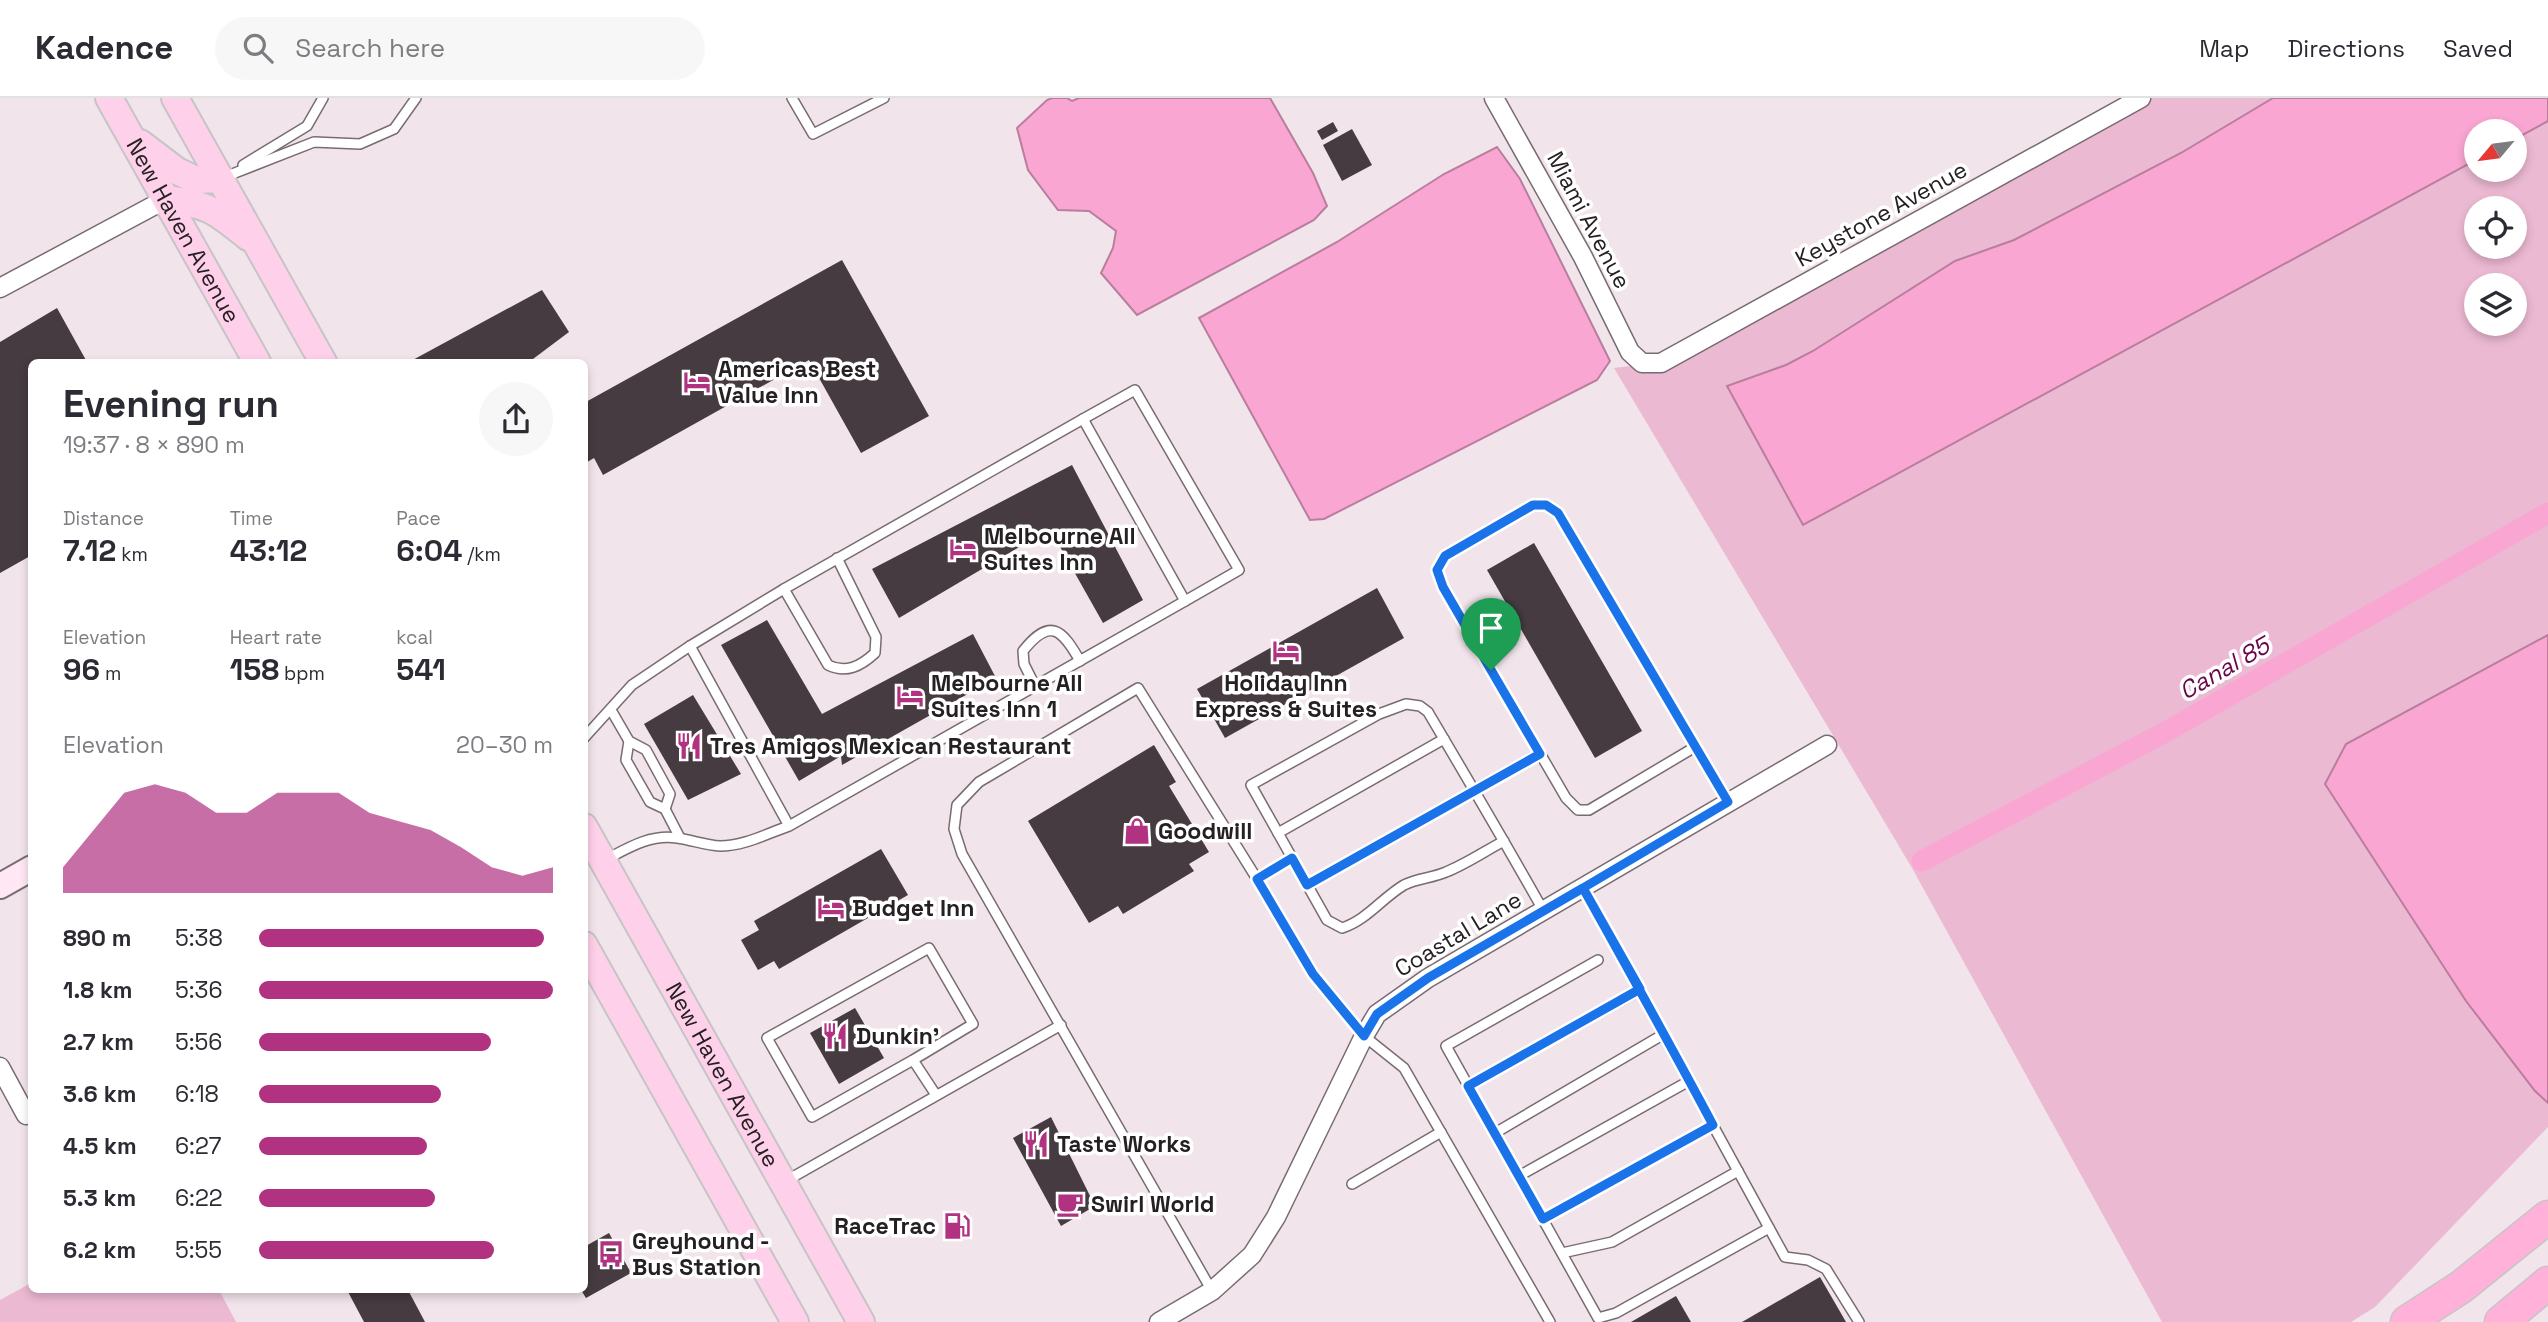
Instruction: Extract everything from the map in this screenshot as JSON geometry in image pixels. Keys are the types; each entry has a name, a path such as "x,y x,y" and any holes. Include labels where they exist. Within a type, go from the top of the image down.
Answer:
{"highway":[{"path":"2407,1322 2461,1286 2548,1217"},
{"path":"2501,1322 2548,1283"}],"main road":[{"name":"New Haven Avenue","path":"109,98 255,359"},
{"path":"175,98 321,359"},
{"path":"130,136 177,171 196,180 220,179"},
{"path":"166,199 189,202 214,210 258,245"},
{"name":"New Haven Avenue","path":"588,834 861,1322"},
{"path":"0,886 28,870"},
{"path":"588,952 795,1322"}],"street":[{"name":"Miami Avenue","path":"1494,98 1583,257 1630,352 1642,363"},
{"name":"Keystone Avenue","path":"1642,363 1661,363 2141,98"},
{"path":"0,288 166,199"},
{"name":"Coastal Lane","path":"1159,1322 1212,1291 1252,1255 1276,1217 1377,1014 1428,978 1827,745"},
{"path":"0,1067 26,1115"}],"lane":[{"path":"220,179 307,126 323,98"},
{"path":"220,179 314,142 360,144 394,129 415,98"},
{"path":"792,98 813,134 884,98"},
{"path":"588,734 632,685 690,646 837,558 1135,390 1239,570 789,826 741,844 699,844 664,836 642,841 603,861"},
{"path":"1083,419 1185,601"},
{"path":"1695,747 1589,810 1578,810 1566,798 1443,587 1437,570 1445,556 1533,505 1546,505 1558,513 1728,802"},
{"path":"784,589 828,665 844,670 866,661 875,653 876,637 837,558"},
{"path":"1035,686 1024,664 1023,651 1034,637 1047,631 1058,632 1067,638 1080,661"},
{"path":"690,646 789,826"},
{"path":"1212,1291 962,854 954,829 957,806 979,782 1138,688 1313,974 1364,1036 1404,1068 1550,1322"},
{"path":"1504,841 1446,872 1407,883 1385,897 1371,912 1352,925 1342,928 1327,920 1251,785 1380,714 1406,704 1420,706 1428,712 1475,790 1504,841 1543,910"},
{"path":"611,710 629,741 646,750 670,794 665,809"},
{"path":"1278,833 1444,739"},
{"path":"629,741 626,760 650,802 665,809 680,838"},
{"path":"1307,885 1540,754"},
{"path":"1257,879 1292,858"},
{"path":"1583,888 1785,1257 1808,1260 1826,1269 1859,1322"},
{"path":"929,948 972,1024 913,1059 812,1117 767,1038 929,948"},
{"path":"1598,960 1446,1046 1598,1318 1616,1313 1769,1228"},
{"path":"1468,1086 1640,989"},
{"path":"783,1182 1061,1024"},
{"path":"1495,1133 1664,1034"},
{"path":"913,1059 936,1095"},
{"path":"1519,1177 1689,1081"},
{"path":"1543,1219 1713,1125"},
{"path":"1352,1184 1441,1132"},
{"path":"1562,1253 1612,1242 1738,1171"}],"shaded area":[{"path":"1052,98 1067,98 1072,101 1079,98 1270,98 1313,173 1327,206 1314,220 1137,315 1101,273 1113,248 1116,231 1089,211 1058,210 1028,170 1017,128"},
{"path":"2141,98 2273,98 2181,153 2014,240 1955,261 1813,351 1786,365 1727,387 1804,525 2464,167 2464,182 2527,182 2527,132 2548,121 2548,635 2346,744 2535,1091 2548,1103 2548,1127 2375,1307 2351,1322 2162,1322 1912,868 1614,368 1657,363"},
{"path":"2273,98 2548,98 2548,121 2527,132 2527,119 2464,119 2464,167 1803,525 1727,386 1786,365 1813,351 1955,261 2014,240 2181,153"},
{"path":"1497,147 1520,179 1610,361 1597,380 1324,519 1310,520 1199,318 1337,242 1444,174"},
{"path":"2548,635 2548,1103 2535,1091 2466,1001 2325,784 2346,744"},
{"path":"28,1285 28,1293 221,1293 236,1322 0,1322 0,1300"}],"building":[{"path":"1333,122 1338,131 1322,140 1317,131"},
{"path":"1352,129 1372,165 1342,181 1323,145"},
{"name":"Americas Best Value Inn","path":"842,260 929,416 861,453 809,360 603,475 594,458 588,462 588,401"},
{"path":"542,290 569,332 533,359 415,359"},
{"path":"57,308 85,359 28,359 28,557 0,573 0,342"},
{"name":"Melbourne All Suites Inn","path":"1072,465 1143,600 1103,623 1050,529 899,618 872,569"},
{"path":"1534,543 1642,731 1595,758 1487,570"},
{"path":"1377,588 1404,638 1225,738 1197,689"},
{"name":"Melbourne All Suites Inn 1","path":"767,620 822,714 973,634 996,678 842,765 841,756 799,781 721,645"},
{"path":"693,695 741,774 688,800 644,724"},
{"path":"1154,745 1176,782 1169,786 1209,852 1189,864 1194,871 1123,914 1118,906 1089,923 1028,821"},
{"name":"Budget Inn","path":"881,849 908,895 779,969 774,961 758,970 741,940 759,930 754,921"},
{"path":"855,1008 884,1058 839,1084 810,1033"},
{"path":"1051,1117 1095,1206 1061,1226 1013,1138"},
{"path":"609,1233 631,1273 586,1298 583,1293 588,1293 588,1245"},
{"path":"1820,1277 1846,1322 1742,1322"},
{"path":"349,1293 410,1293 425,1322 364,1322"},
{"path":"1676,1296 1691,1322 1631,1322"}],"waterway":[{"name":"Canal 85","path":"1922,861 2171,729 2548,513"}],"place":[{"name":"Americas Best Value Inn","path":"697,382"},
{"name":"Melbourne All Suites Inn","path":"963,549"},
{"name":"Holiday Inn Express & Suites","path":"1286,651"},
{"name":"Melbourne All Suites Inn 1","path":"910,696"},
{"name":"Tres Amigos Mexican Restaurant","path":"689,746"},
{"name":"Goodwill","path":"1137,831"},
{"name":"Budget Inn","path":"831,908"},
{"name":"Dunkin'","path":"835,1036"},
{"name":"Taste Works","path":"1036,1144"},
{"name":"Swirl World","path":"1070,1204"},
{"name":"RaceTrac","path":"957,1226"},
{"name":"Greyhound - Bus Station","path":"611,1254"}],"route":[{"path":"1491,670 1443,587 1437,570 1445,556 1533,505 1546,505 1558,513 1728,802 1583,888 1640,989 1468,1086 1543,1219 1713,1125 1664,1034 1611,939 1583,888 1428,978 1377,1014 1364,1036 1313,974 1257,879 1292,858 1307,885 1540,754 1491,670"}]}
